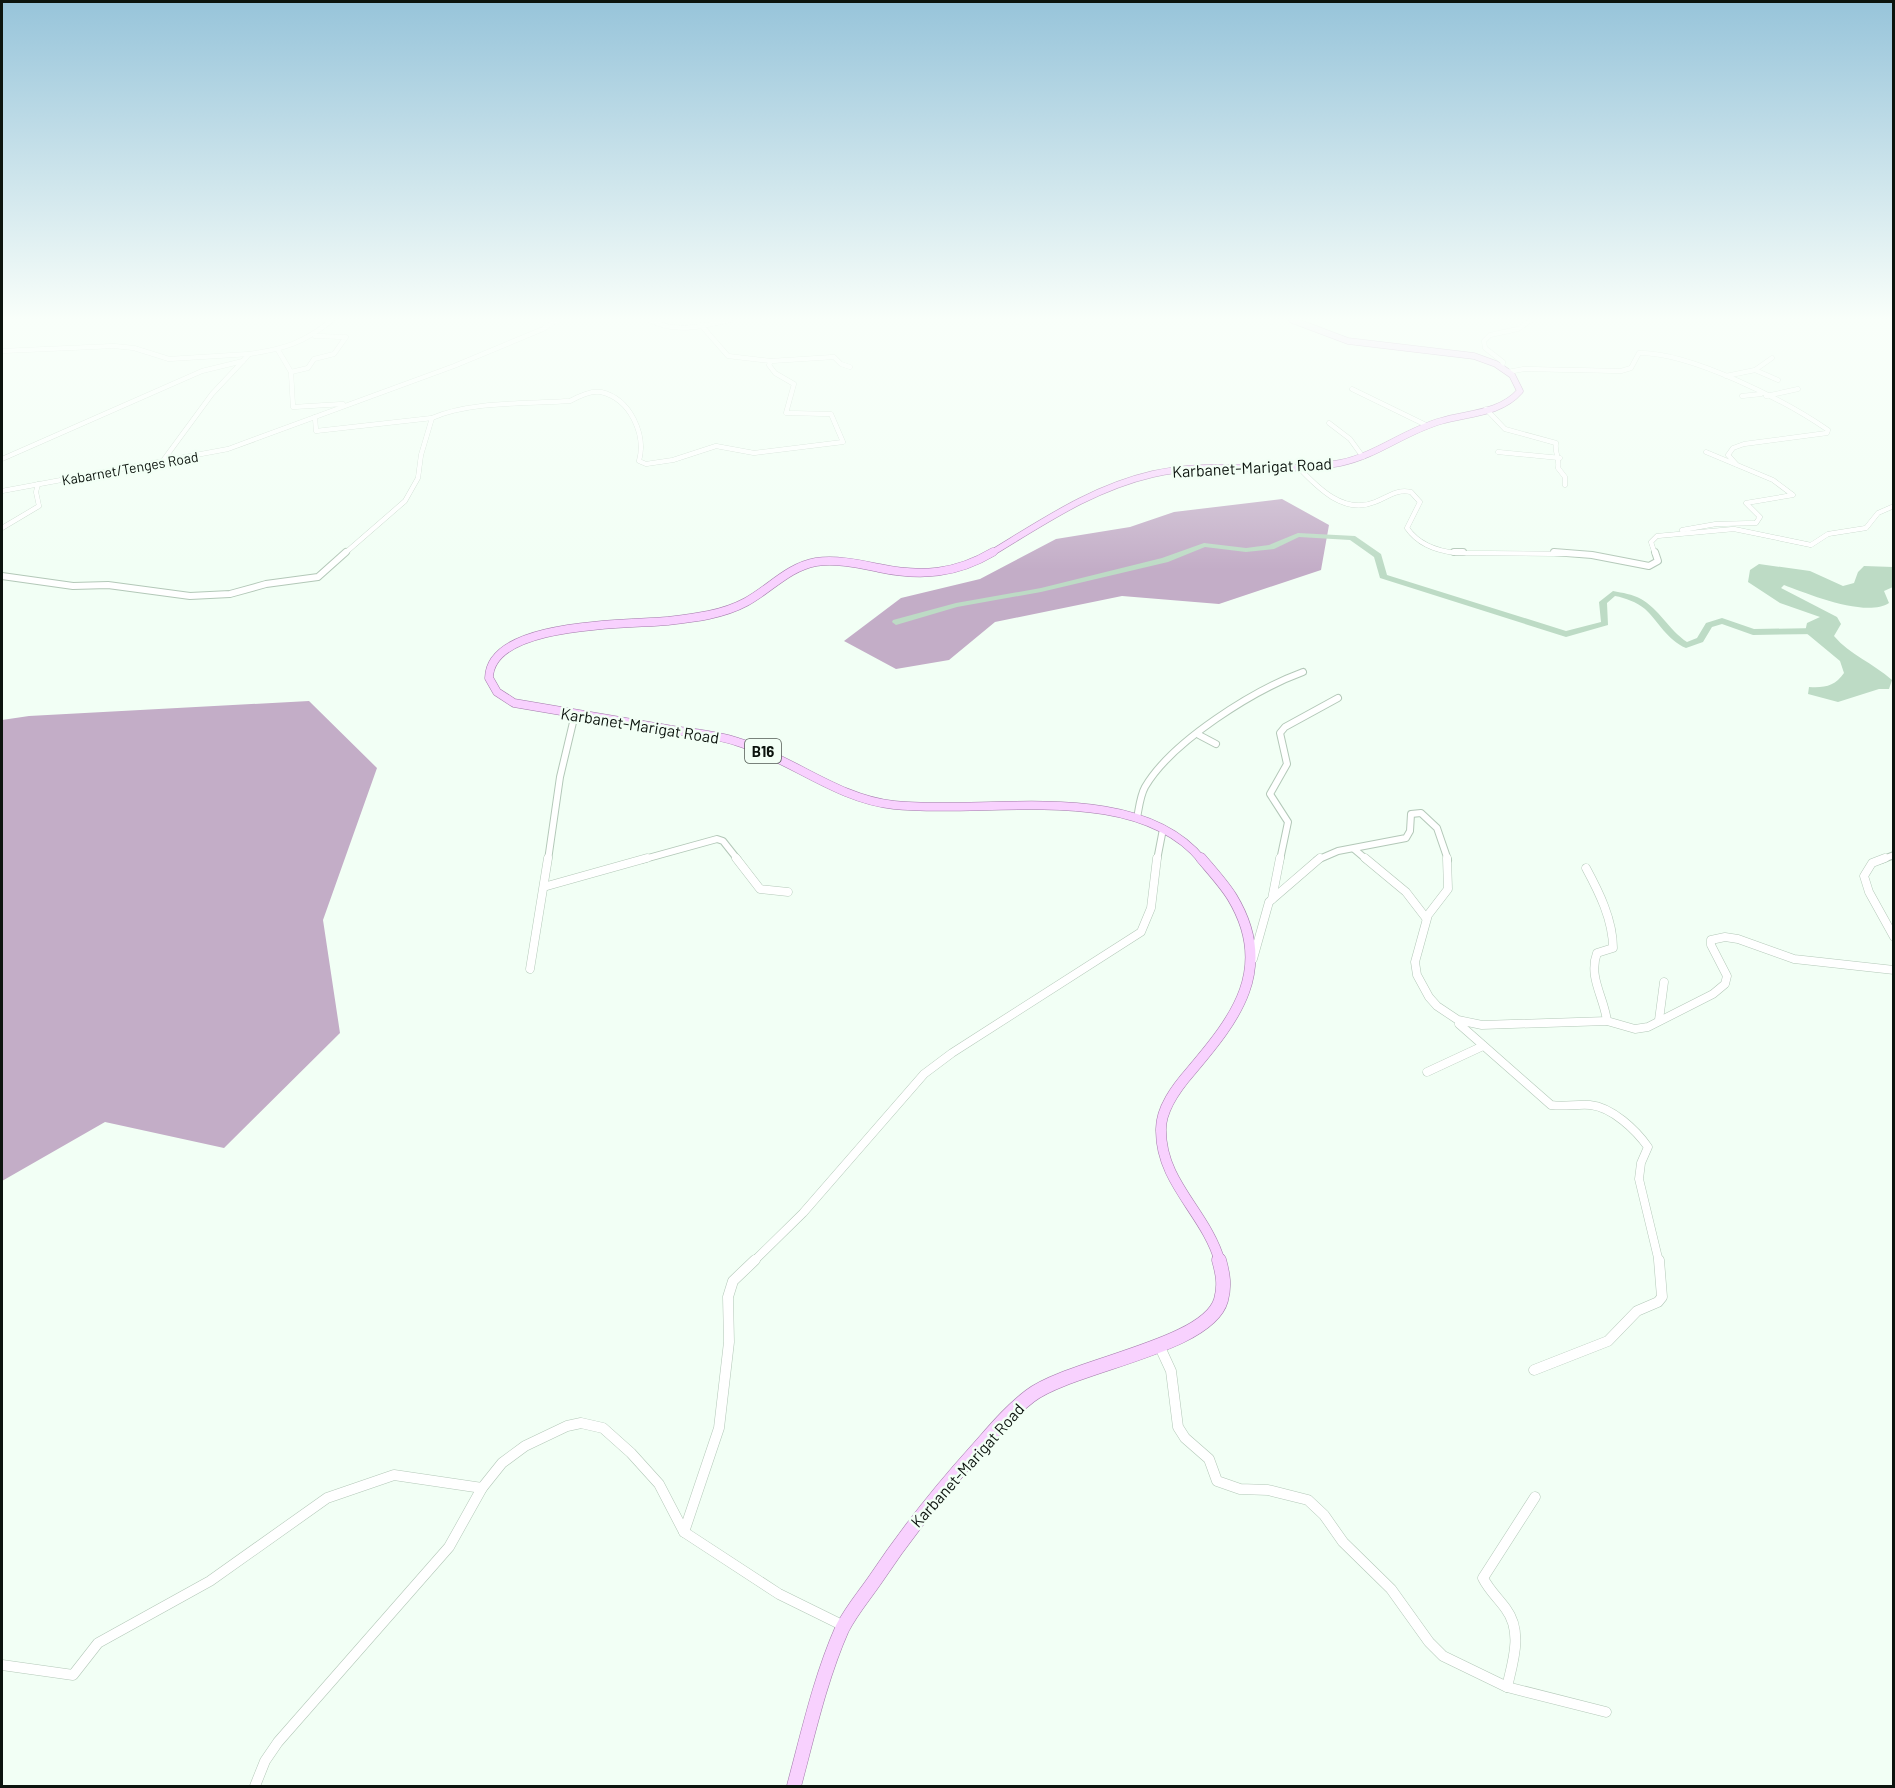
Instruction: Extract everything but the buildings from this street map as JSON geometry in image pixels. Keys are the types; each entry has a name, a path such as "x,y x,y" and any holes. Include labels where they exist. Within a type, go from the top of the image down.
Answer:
{"main road":[{"name":"Karbanet-Marigat Road","path":"794,1786 818,1701 844,1626 905,1535 1014,1408 1041,1389 1068,1375 1159,1345 1200,1327 1222,1301 1225,1285 1224,1272 1217,1253 1168,1169 1161,1148 1163,1112 1172,1096 1224,1033 1242,1002 1252,961 1246,926 1237,904 1204,860 1163,829 1137,818 1105,809 1066,804 949,808 887,804 848,794 771,754 737,741 528,706 494,691 489,681 495,660 515,645 542,634 680,621 731,608 748,600 790,571 808,563 831,561 883,571 925,574 974,564 1033,526 1115,483 1147,475 1202,467 1298,467 1339,463 1363,457 1426,425 1505,403"}],"street":[{"path":"2,459 128,403"},
{"path":"162,462 205,403"},
{"path":"293,403 293,406 349,404"},
{"path":"315,417 316,431 432,418 443,413 472,408 536,403"},
{"path":"616,403 635,421 644,444 639,461 641,463 673,459 716,446 754,453 843,442 831,414 786,413 789,403"},
{"path":"1382,403 1426,425"},
{"path":"1736,465 1728,455 1738,445 1790,440 1828,431 1814,420 1780,403"},
{"name":"Kabarnet/Tenges Road","path":"2,491 228,449 349,404"},
{"path":"1486,409 1505,429 1556,443 1560,458 1558,468 1565,477 1565,484"},
{"path":"2,576 73,586 108,585 190,596 230,594 266,584 318,578 405,501 418,478 421,455 432,418"},
{"path":"1329,423 1350,439 1363,457"},
{"path":"1498,452 1560,458"},
{"path":"1298,467 1324,492 1350,504 1372,503 1396,492 1411,492 1420,502 1407,525 1408,531 1421,542 1447,552 1583,554 1649,567 1655,566 1658,561 1651,539 1716,524 1755,522 1760,517 1746,503 1775,496 1792,496 1773,480 1706,452"},
{"path":"2,528 39,506 36,492 38,484"},
{"path":"1665,535 1734,529 1811,545 1828,534 1866,528 1878,513 1893,506"},
{"path":"1137,818 1143,793 1151,778 1199,735 1234,706 1260,689 1303,672"},
{"path":"1252,961 1264,915 1272,899 1288,822 1270,794 1287,764 1280,733 1285,727 1338,698"},
{"path":"530,969 547,886 554,819 567,740 575,714"},
{"path":"1199,735 1216,744"},
{"path":"1272,899 1314,861 1338,851 1406,838 1410,831 1410,817 1414,813 1422,813 1433,820 1442,841 1449,882 1444,895 1426,918"},
{"path":"684,1532 719,1428 729,1342 728,1297 733,1281 803,1213 924,1074 960,1047 1141,932 1152,905 1158,844 1163,829"},
{"path":"547,886 717,839 723,841 760,889 788,892"},
{"path":"1354,849 1422,906 1426,918 1426,931 1416,954 1417,973 1441,1011 1551,1104 1565,1108 1600,1107 1642,1138 1648,1147 1641,1163 1639,1179 1656,1246 1662,1278 1662,1297 1658,1302 1637,1311 1608,1341 1534,1370"},
{"path":"1893,855 1872,863 1864,876 1869,892 1893,937"},
{"path":"1586,868 1603,904 1613,941 1613,948 1597,953 1593,966 1594,978 1606,1005 1607,1021"},
{"path":"1454,1020 1482,1025 1607,1021 1635,1029 1648,1027 1713,994 1725,984 1727,976 1725,970 1711,945 1712,940 1718,938 1738,939 1794,960 1893,970"},
{"path":"1659,1020 1664,982"},
{"path":"1427,1072 1483,1046"},
{"path":"1159,1345 1172,1378 1178,1427 1185,1438 1209,1459 1217,1481 1240,1489 1268,1490 1308,1500 1324,1515 1343,1542 1391,1589 1429,1642 1443,1656 1507,1687 1606,1712"},
{"path":"255,1786 265,1761 278,1742 449,1547 482,1488 502,1463 525,1446 567,1426 582,1423 595,1424 631,1453 659,1484 684,1532 779,1594 844,1626"},
{"path":"2,1665 51,1676 73,1675 98,1643 210,1581 327,1498 349,1488 394,1475 482,1488"},
{"path":"1507,1687 1517,1638 1516,1627 1513,1618 1483,1578 1535,1497"}],"shaded area":[{"path":"1282,499 1329,525 1321,570 1219,604 1122,596 995,622 949,660 896,669 844,641 901,598 980,579 1056,539 1130,527 1174,512"},
{"path":"1759,564 1810,571 1843,586 1854,583 1858,572 1864,566 1893,567 1893,587 1884,591 1889,603 1879,607 1852,606 1822,599 1784,585 1781,588 1837,617 1841,624 1834,636 1840,643 1892,680 1889,689 1879,689 1838,702 1808,694 1809,687 1829,685 1841,677 1844,673 1840,661 1805,632 1807,623 1820,617 1780,603 1748,582 1750,570"},
{"path":"309,701 377,768 323,920 340,1033 224,1148 105,1122 2,1181 2,720 29,716"}],"waterway":[{"path":"896,622 956,605 1041,590 1165,560 1204,545 1246,550 1271,547 1298,535 1352,538 1378,556 1383,576 1566,634 1605,623 1603,602 1613,593 1639,601 1648,608 1667,631 1686,645 1700,640 1709,625 1722,621 1753,632 1818,631"}]}
